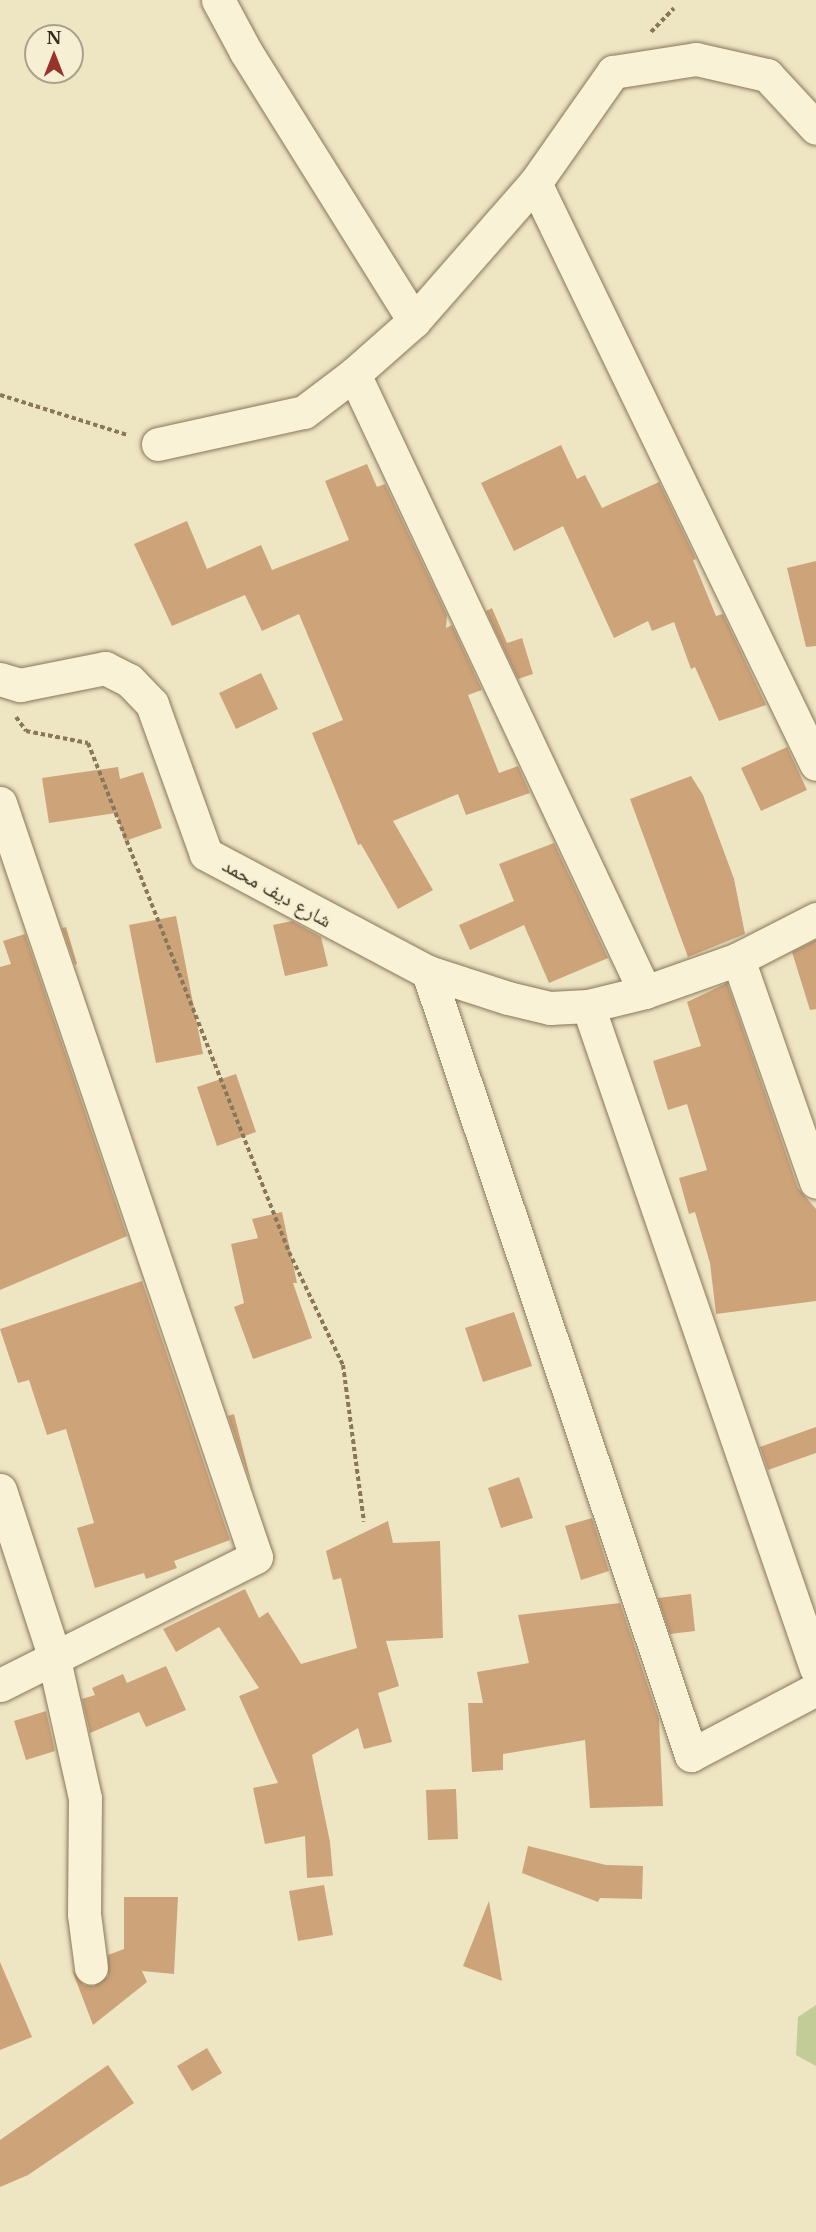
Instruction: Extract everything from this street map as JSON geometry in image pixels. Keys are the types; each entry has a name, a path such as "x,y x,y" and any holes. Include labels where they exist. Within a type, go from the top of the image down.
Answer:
{"street":[{"path":"218,0 246,52 414,321"},
{"path":"158,444 304,412 354,374 414,321 535,183 613,72 696,59 766,75 816,128"},
{"path":"535,183 816,764"},
{"path":"354,374 645,992"},
{"name":"شارع ديف محمد","path":"0,679 20,686 105,668 129,680 152,704 206,854 428,972 550,1008 588,1006 645,992 738,959 816,919"},
{"path":"0,803 256,1557 0,1685"},
{"path":"738,959 816,1182"},
{"path":"428,972 691,1755 816,1689"},
{"path":"588,1006 816,1668"},
{"path":"0,1490 54,1658 85,1798 84,1914 91,1968"}],"path":[{"path":"0,395 158,444"},
{"path":"13,712 26,731 88,743 289,1252 343,1365 364,1522"}],"green space":[{"path":"816,2005 816,2066 796,2055 798,2017"}],"building":[{"path":"561,445 577,479 585,475 602,508 659,482 696,559 693,560 716,616 723,614 766,705 719,721 695,667 691,669 674,622 652,631 648,621 614,638 563,526 514,551 481,483"},
{"path":"367,464 377,487 385,484 447,615 446,628 452,625 482,690 468,695 499,773 518,766 530,793 466,815 458,794 393,821 433,890 398,909 361,844 358,845 312,733 343,720 299,614 262,631 245,595 172,626 134,544 187,521 207,569 261,545 272,570 349,540 325,481"},
{"path":"816,561 816,646 806,647 787,568"},
{"path":"492,608 507,643 522,638 533,674 518,679 486,611"},
{"path":"261,673 278,709 236,729 219,693"},
{"path":"787,747 807,790 761,811 741,768"},
{"path":"118,767 120,779 143,772 162,828 125,841 116,813 49,823 42,778"},
{"path":"691,776 703,795 734,879 745,934 688,957 630,799"},
{"path":"554,843 608,958 549,983 524,925 470,950 459,925 514,901 499,864"},
{"path":"176,916 203,1054 156,1063 129,925"},
{"path":"292,921 321,937 328,966 285,976 273,925"},
{"path":"66,927 77,964 75,965 62,928"},
{"path":"25,934 127,1236 0,1290 0,967 11,964 3,941"},
{"path":"816,940 816,1009 810,1010 792,952"},
{"path":"727,983 798,1188 816,1209 816,1301 716,1314 710,1263 695,1212 689,1214 679,1178 707,1170 687,1104 668,1110 653,1061 701,1046 687,1002"},
{"path":"236,1074 256,1132 217,1146 197,1087"},
{"path":"282,1212 297,1283 293,1283 312,1338 253,1359 234,1307 244,1303 231,1244 258,1238 252,1219"},
{"path":"142,1281 230,1540 174,1561 177,1568 146,1579 144,1573 95,1588 77,1528 94,1523 66,1429 47,1435 29,1380 18,1383 0,1329"},
{"path":"514,1312 532,1366 483,1382 465,1328"},
{"path":"234,1414 253,1489 266,1527 228,1416"},
{"path":"816,1427 816,1453 768,1470 760,1447"},
{"path":"519,1477 533,1518 501,1528 488,1488"},
{"path":"592,1518 609,1571 581,1580 565,1526"},
{"path":"388,1521 393,1543 440,1541 443,1638 386,1641 399,1686 378,1693 392,1742 364,1749 358,1728 312,1755 330,1842 333,1876 307,1878 305,1836 265,1844 253,1788 278,1783 239,1696 259,1688 219,1627 176,1652 163,1629 245,1589 259,1618 268,1612 301,1664 357,1648 341,1578 333,1580 326,1551"},
{"path":"691,1594 695,1631 670,1634 658,1598"},
{"path":"620,1603 659,1719 663,1806 590,1808 585,1740 503,1754 503,1770 472,1772 468,1703 483,1703 477,1672 529,1663 518,1615"},
{"path":"166,1666 186,1710 146,1727 139,1712 90,1733 82,1699 95,1695 92,1688 123,1674 127,1683"},
{"path":"46,1711 55,1751 26,1760 14,1721"},
{"path":"456,1789 458,1839 428,1840 426,1790"},
{"path":"528,1846 606,1865 643,1866 642,1899 600,1898 598,1902 522,1873"},
{"path":"324,1885 333,1935 298,1941 289,1891"},
{"path":"124,1897 178,1897 174,1974 142,1971 147,1982 93,2025 72,1970 84,1985 94,1986 108,1976 108,1955 124,1949"},
{"path":"489,1901 502,1981 463,1966"},
{"path":"0,1962 32,2037 0,2050"},
{"path":"207,2048 222,2073 192,2091 177,2066"},
{"path":"108,2065 134,2103 28,2175 0,2187 0,2140"}]}
